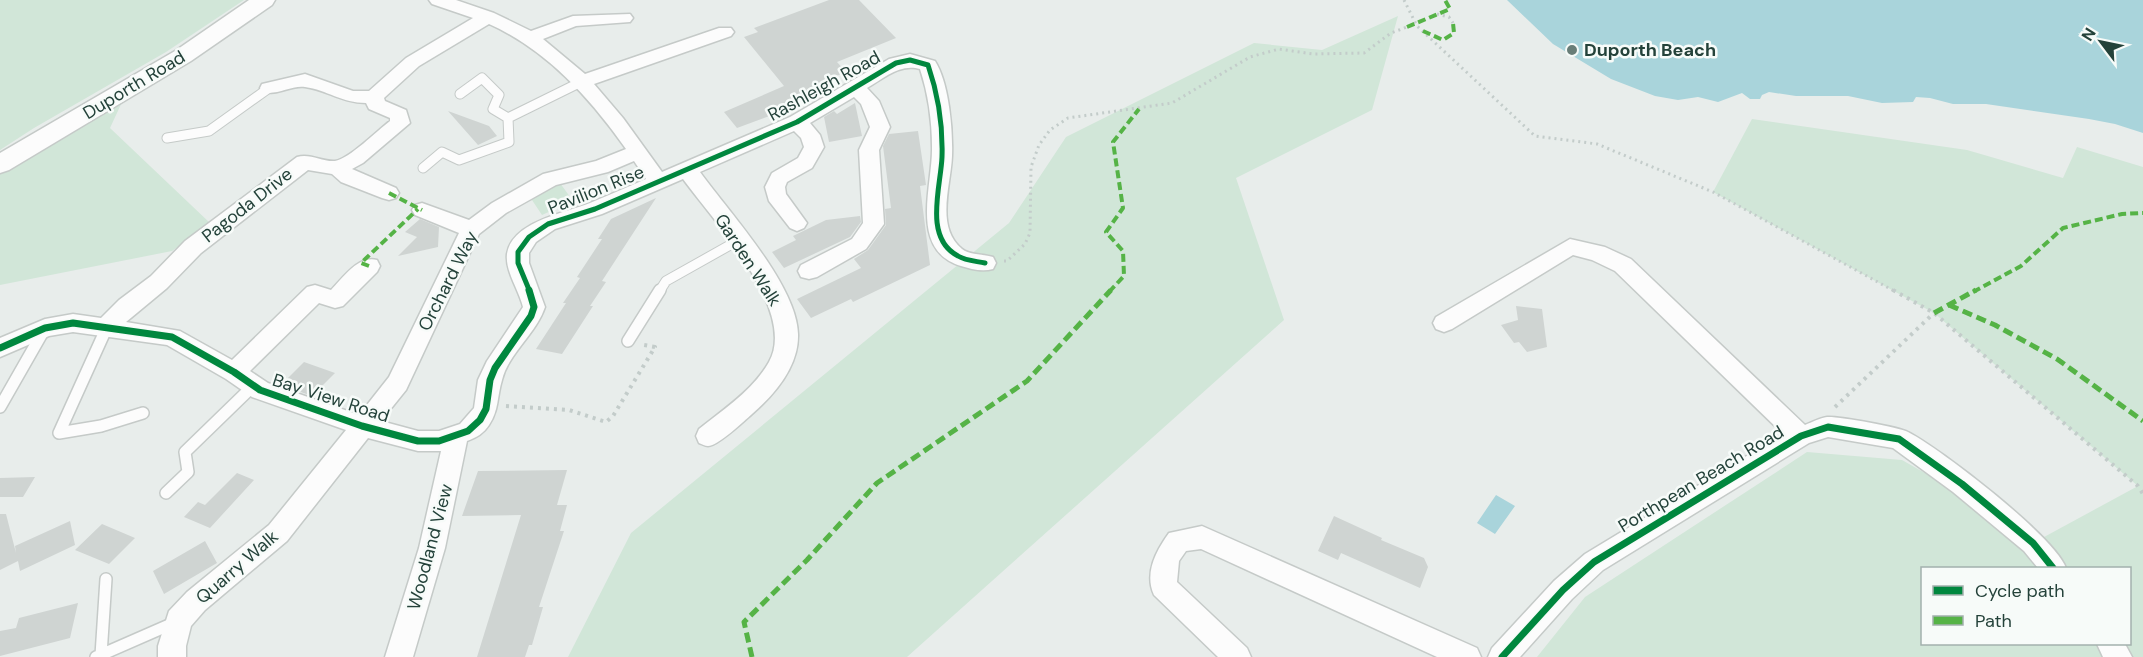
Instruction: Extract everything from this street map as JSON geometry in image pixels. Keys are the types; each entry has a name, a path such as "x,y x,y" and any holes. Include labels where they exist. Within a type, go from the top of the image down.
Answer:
{"street":[{"name":"Duporth Road","path":"0,164 183,56 264,0"},
{"path":"438,0 488,17 530,38 569,69 622,128 658,181"},
{"path":"374,97 384,85 426,53 488,17"},
{"path":"530,38 573,21 624,18"},
{"path":"581,82 725,32"},
{"name":"Rashleigh Road","path":"658,181 797,122 896,63 910,60 928,65 934,80 942,156 935,204 939,233 955,255 985,263"},
{"path":"269,88 305,80 351,97 374,97"},
{"path":"809,271 858,244 874,224 869,150 880,127 869,101 856,88"},
{"path":"374,97 376,105 399,115 400,123 356,158 338,168 348,177 389,193"},
{"path":"797,122 810,135 814,147 805,163 779,178 775,188 776,196 797,223"},
{"name":"Orchard Way","path":"362,426 398,382 471,229 499,208 550,179 601,167 638,152"},
{"name":"Pagoda Drive","path":"107,327 127,306 159,282 193,247 304,162 338,168"},
{"name":"Garden Walk","path":"687,168 764,278 784,314 787,333 786,348 779,366 766,384 708,436"},
{"name":"Pavilion Rise","path":"456,436 468,431 480,420 487,405 490,380 495,368 531,316 534,307 529,286 518,262 518,252 529,237 548,224 594,209 658,181"},
{"path":"422,210 471,229"},
{"path":"1443,323 1570,247 1597,253 1623,265 1801,436"},
{"path":"234,372 315,293 335,300 369,266"},
{"name":"Bay View Road","path":"0,348 45,328 73,323 172,337 234,372 260,390 362,426 418,441 439,441 456,436"},
{"name":"Quarry Walk","path":"172,657 172,646 179,620 196,601 278,533 362,426"},
{"name":"Porthpean Beach Road","path":"1502,657 1563,590 1594,562 1801,436 1828,427 1899,439 1962,484 2024,536 2052,567"},
{"name":"Woodland View","path":"399,657 432,548 456,436"},
{"path":"1237,657 1163,586 1166,558 1178,541 1202,537 1467,657"}],"lane":[{"path":"460,94 482,78 499,95 493,110 508,118"},
{"path":"508,118 581,82"},
{"path":"167,138 209,131 269,88"},
{"path":"423,168 442,152 459,160 509,142 508,118"},
{"path":"628,341 666,281 739,240"},
{"path":"107,327 59,433 101,426 143,413"},
{"path":"0,407 45,328"},
{"path":"166,494 188,472 185,452 253,386"},
{"path":"106,579 99,656 179,620"}],"path":[{"path":"1404,0 1417,26 1535,136 1598,144 1713,192 1934,314 2138,486 2143,494"},
{"path":"1437,14 1449,17 1453,23"},
{"path":"985,263 1007,261 1025,244 1030,233 1031,167 1039,145 1050,130 1068,118 1109,114 1172,103 1250,57 1279,49 1313,54 1364,52 1391,33 1407,27"},
{"path":"1828,427 1830,412 1927,318 1934,314"},
{"path":"487,405 566,409 589,414 606,422 613,416 655,347 628,341"}],"green space":[{"path":"0,0 244,0 166,52 0,150"},
{"path":"1398,16 1372,110 1236,178 1284,320 907,657 568,657 631,533 1009,223 1066,137 1254,43 1322,50"},
{"path":"123,100 110,128 210,223 172,251 0,285 0,174"},
{"path":"1752,119 1967,150 2063,178 2077,147 2143,167 2143,657 2118,657 2112,645 2131,645 2131,567 2052,567 2033,543 2138,486 1934,313 1713,192"},
{"path":"560,183 573,201 542,215 530,197"},
{"path":"1807,452 1902,460 1960,493 2004,536 2016,539 2029,549 2044,567 1921,567 1921,645 2100,645 2108,657 1537,657 1585,597"}],"water":[{"path":"1507,0 2143,0 2143,133 2089,119 1986,104 1953,104 1930,98 1916,97 1913,102 1882,103 1848,96 1796,96 1769,92 1762,95 1760,99 1750,99 1742,93 1718,102 1698,97 1678,100 1655,96 1611,79 1553,44"},
{"path":"1496,495 1515,506 1495,534 1477,523"}],"building":[{"path":"829,0 859,0 896,38 837,62 846,72 812,86 820,97 737,128 724,112 784,86 744,37 758,32 754,28"},
{"path":"855,103 862,136 829,142 824,117 834,111 837,114"},
{"path":"448,111 489,126 497,136 478,145"},
{"path":"918,131 926,185 920,186 930,265 853,302 851,299 811,318 797,299 861,268 854,259 868,250 886,225 885,209 891,208 883,146 889,134"},
{"path":"656,198 602,281 606,282 562,354 536,349 566,303 563,303 580,278 577,277 602,239 598,239 611,219"},
{"path":"860,216 861,222 850,237 784,268 772,252 796,240 793,236 826,220"},
{"path":"420,219 439,227 438,247 398,256 417,237 405,232"},
{"path":"1516,306 1542,309 1547,347 1527,352 1519,342 1514,343 1501,325 1518,320"},
{"path":"304,362 335,373 312,396 281,385"},
{"path":"567,470 557,505 567,505 560,531 564,531 539,607 543,607 532,645 529,645 525,657 477,657 521,515 462,516 478,471"},
{"path":"237,473 254,480 210,528 184,517 198,502 205,505"},
{"path":"35,477 23,497 0,497 0,478"},
{"path":"0,514 6,514 16,553 15,546 70,521 75,545 20,571 18,561 0,570"},
{"path":"1334,516 1382,538 1381,540 1424,558 1428,567 1420,588 1341,553 1338,560 1318,551"},
{"path":"102,524 135,538 109,564 75,550"},
{"path":"205,541 217,563 164,594 153,571"},
{"path":"78,603 70,638 0,656 0,631 16,628 19,618"}],"marked path":[{"path":"1407,27 1450,9 1445,0"},
{"path":"1423,31 1443,40 1454,33 1453,23"},
{"path":"752,657 744,622 807,560 877,483 1027,381 1124,276 1123,251 1106,232 1123,208 1113,142 1139,109"},
{"path":"389,193 422,210"},
{"path":"369,266 361,263 418,209"},
{"path":"1934,313 2021,266 2063,228 2122,214 2143,213"},
{"path":"1949,305 1995,325 2057,359 2143,421"}],"cycle path":[{"path":"0,348 45,328 73,323 172,337 234,372 260,390 362,426 418,441 439,441 468,431 480,420 486,409 490,380 495,368 531,316 534,307 532,298 518,263 518,252 529,237 548,224 595,209 797,122 896,63 910,60 928,65 937,97 942,147 936,208 939,233 945,244 957,256 985,263"},
{"path":"1502,657 1563,590 1594,562 1801,436 1828,427 1899,439 1962,484 2033,543 2052,567"}],"place":[{"name":"Duporth Beach","path":"1572,50"}]}
